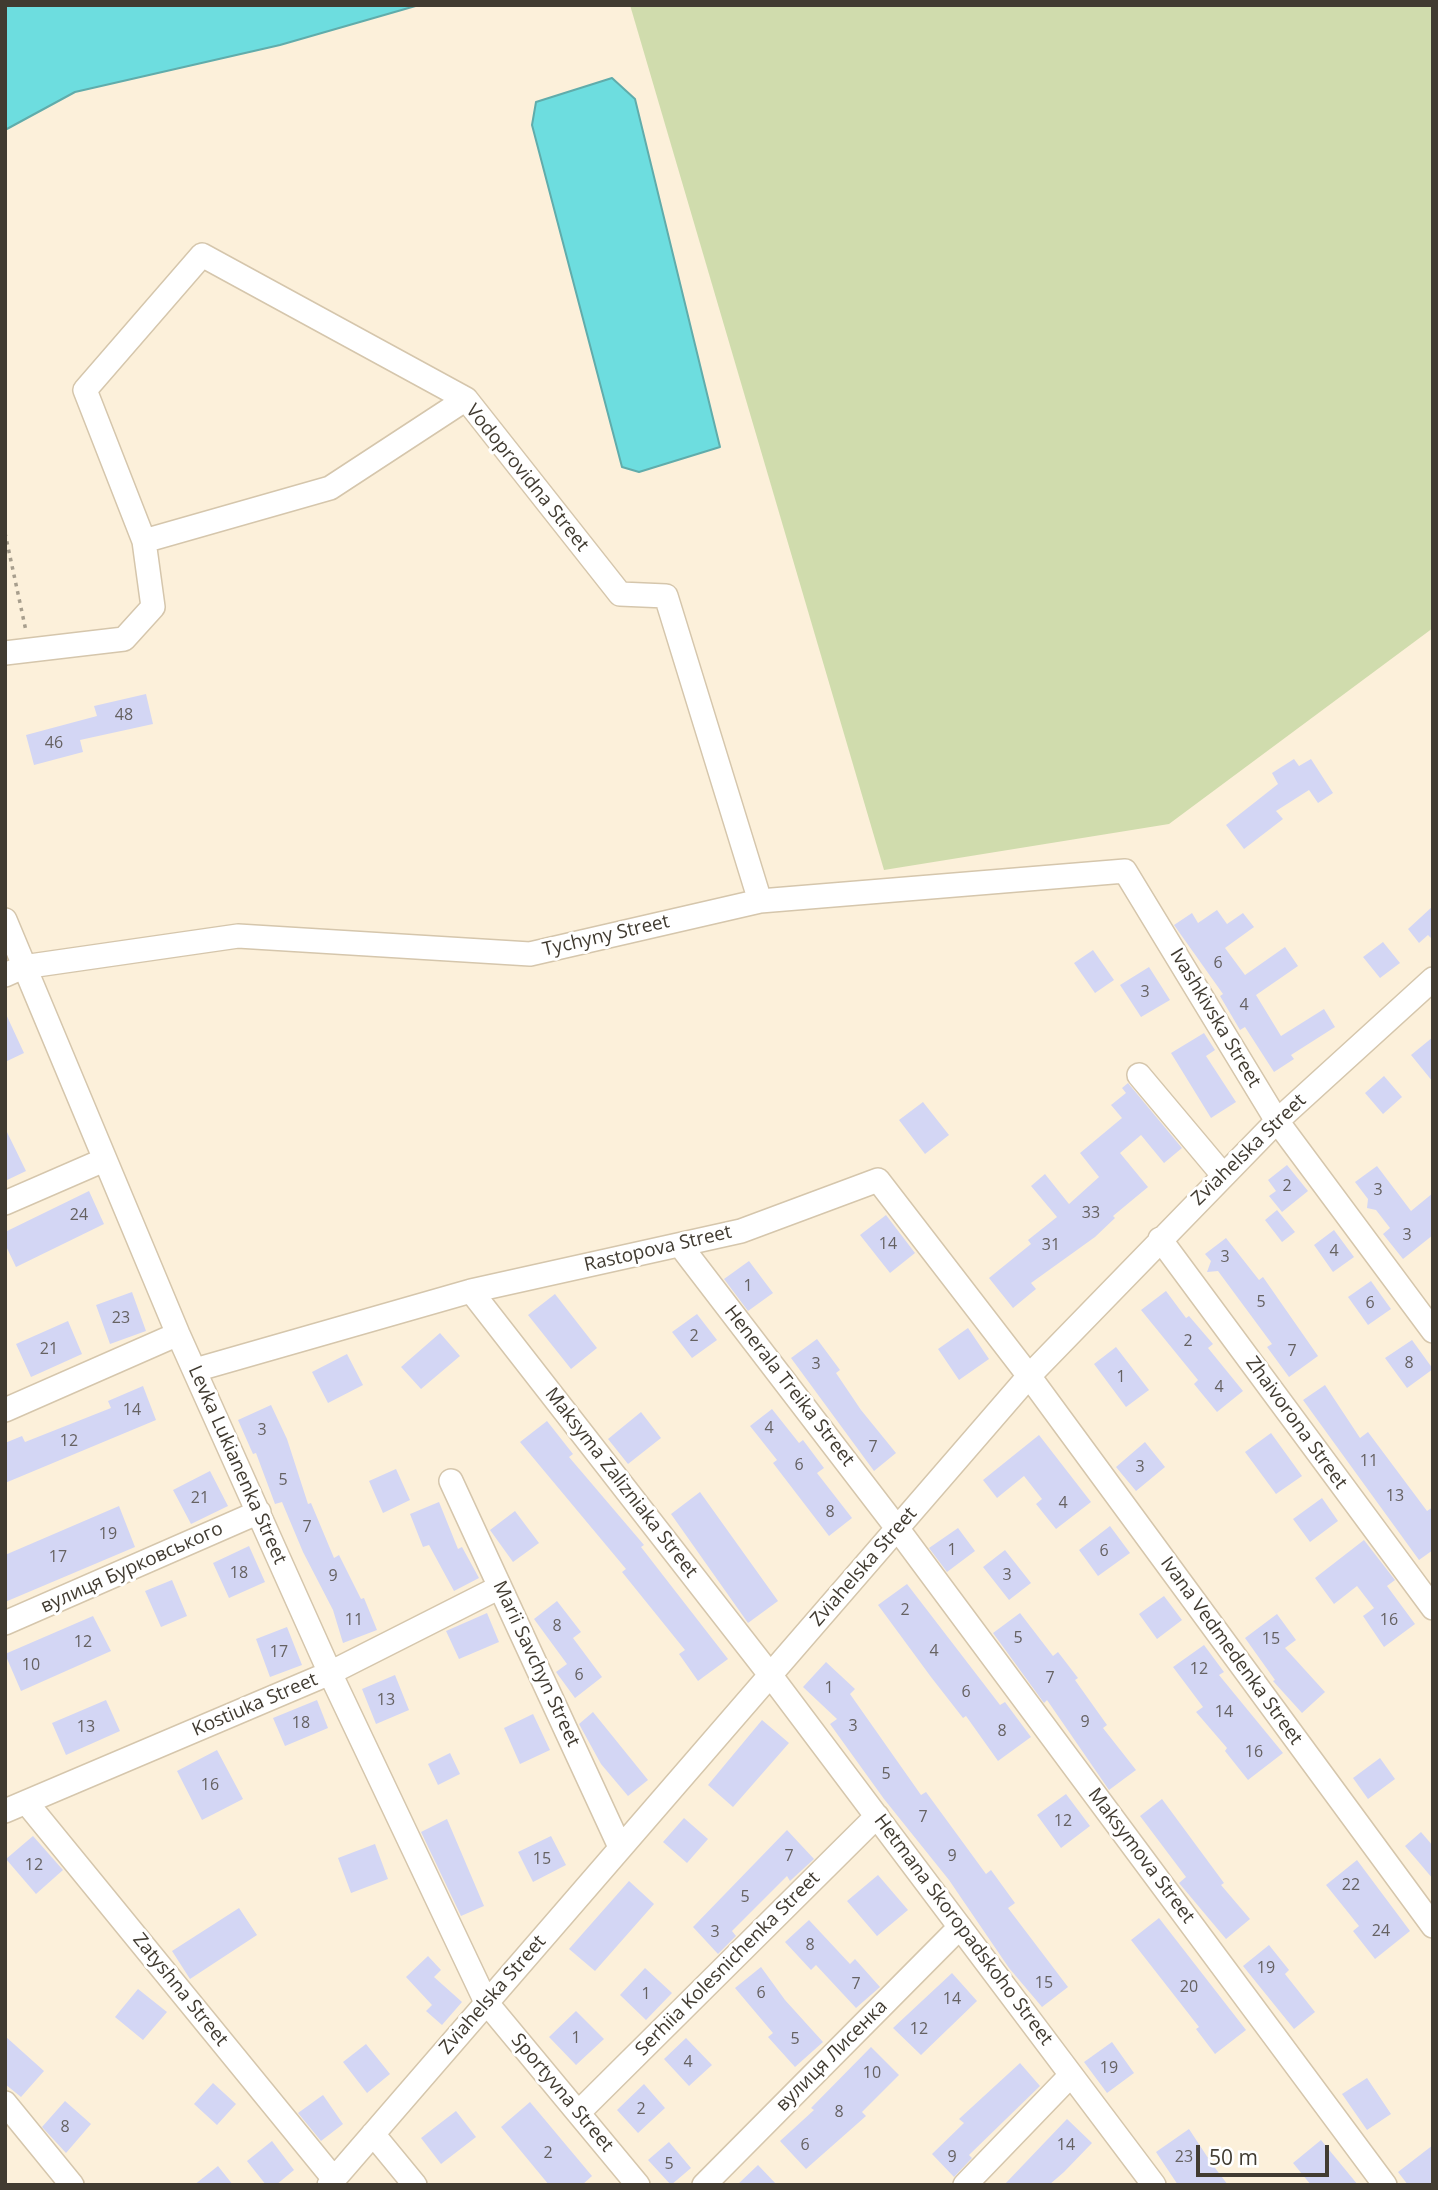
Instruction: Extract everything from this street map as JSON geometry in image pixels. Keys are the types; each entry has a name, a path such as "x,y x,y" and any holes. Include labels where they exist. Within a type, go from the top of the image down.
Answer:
{"street":[{"path":"5,653 124,639 153,607 144,541 85,390 202,255 466,399"},
{"name":"Vodoprovidna Street","path":"144,541 330,488 466,399 620,594 666,596 760,901"},
{"name":"Tychyny Street","path":"14,971 238,936 530,954 760,901 1125,871"},
{"name":"Ivashkivska Street","path":"1125,871 1278,1121 1433,1331"},
{"name":"Levka Lukianenka Street","path":"5,920 14,971 104,1160 177,1334 260,1512 330,1673 486,2002"},
{"name":"Zviahelska Street","path":"332,2182 1029,1376 1223,1175 1433,979"},
{"path":"1139,1075 1223,1175"},
{"path":"5,1203 104,1160"},
{"name":"Rastopova Street","path":"195,1370 471,1292 741,1231 878,1180 1029,1376"},
{"name":"Zhaivorona Street","path":"1160,1239 1433,1608"},
{"name":"Henerala Treika Street","path":"680,1245 898,1528"},
{"name":"Maksyma Zalizniaka Street","path":"471,1292 771,1675"},
{"path":"5,1410 177,1334"},
{"name":"Ivana Vedmedenka Street","path":"1029,1376 1433,1926"},
{"name":"Marii Savchyn Street","path":"451,1481 620,1847"},
{"name":"вулиця Бурковського","path":"5,1623 260,1512"},
{"name":"Maksymova Street","path":"898,1528 1385,2185"},
{"name":"Kostiuka Street","path":"5,1811 330,1673 500,1587"},
{"name":"Hetmana Skoropadskoho Street","path":"771,1675 1154,2185"},
{"name":"Zatyshna Street","path":"26,1802 332,2182"},
{"name":"Serhiia Kolesnichenka Street","path":"579,2112 877,1816"},
{"name":"вулиця Лисенка","path":"704,2185 960,1927"},
{"name":"Sportyvna Street","path":"486,2002 638,2185"},
{"path":"965,2185 1071,2075"},
{"path":"5,2103 72,2185"},
{"path":"373,2134 415,2185"}],"path":[{"path":"5,533 24,610 29,650"}],"green space":[{"path":"630,5 1433,5 1433,628 1169,824 884,870"}],"water":[{"path":"5,5 419,5 280,45 75,92 5,130"},
{"path":"612,78 635,99 720,447 639,472 622,467 532,125 536,102"}],"building":[{"path":"146,694 153,724 80,740 83,752 34,765 26,735 97,716 94,706"},
{"path":"1294,759 1299,766 1311,759 1333,793 1318,803 1309,790 1276,811 1283,819 1244,849 1226,825 1278,784 1272,773"},
{"path":"1433,906 1433,940 1428,935 1419,943 1408,929"},
{"path":"1217,910 1227,924 1243,913 1254,927 1225,948 1245,975 1285,947 1298,966 1256,995 1281,1036 1324,1009 1335,1027 1291,1055 1294,1059 1274,1072 1245,1027 1240,1030 1220,996 1223,994 1174,925 1192,913 1198,923"},
{"path":"1383,942 1400,963 1380,978 1363,957"},
{"path":"1093,950 1114,980 1095,993 1074,963"},
{"path":"1149,967 1170,1000 1141,1017 1120,985"},
{"path":"5,1012 24,1053 5,1062"},
{"path":"1204,1033 1215,1050 1206,1056 1236,1102 1211,1118 1171,1053"},
{"path":"1433,1037 1433,1082 1411,1055"},
{"path":"1384,1076 1402,1097 1383,1114 1365,1093"},
{"path":"1128,1083 1182,1148 1164,1163 1141,1135 1120,1153 1148,1187 1113,1216 1115,1218 1095,1237 1031,1283 1036,1289 1013,1308 989,1278 1031,1244 1028,1240 1057,1217 1031,1186 1045,1174 1069,1204 1099,1177 1080,1153 1122,1118 1111,1105 1126,1093 1122,1088"},
{"path":"923,1102 949,1135 925,1154 899,1120"},
{"path":"5,1128 26,1171 5,1181"},
{"path":"1287,1165 1308,1191 1282,1212 1269,1196 1276,1191 1268,1180"},
{"path":"1377,1166 1411,1211 1433,1193 1433,1235 1403,1259 1383,1234 1390,1228 1376,1210 1367,1208 1368,1199 1355,1182"},
{"path":"89,1191 104,1224 16,1267 5,1244 5,1232"},
{"path":"1277,1210 1295,1232 1282,1242 1265,1220"},
{"path":"886,1215 915,1253 890,1273 860,1235"},
{"path":"1334,1230 1354,1257 1333,1272 1314,1245"},
{"path":"1226,1238 1259,1280 1263,1277 1318,1356 1289,1377 1267,1347 1272,1344 1218,1271 1207,1272 1211,1261 1205,1254"},
{"path":"749,1261 773,1293 748,1311 724,1279"},
{"path":"1371,1281 1391,1309 1368,1325 1348,1297"},
{"path":"1166,1291 1186,1318 1189,1316 1213,1344 1208,1348 1243,1391 1217,1412 1194,1384 1198,1380 1141,1310"},
{"path":"132,1292 146,1331 110,1344 96,1305"},
{"path":"555,1294 597,1348 571,1369 528,1315"},
{"path":"697,1314 717,1340 692,1358 672,1332"},
{"path":"68,1321 82,1354 31,1377 16,1344"},
{"path":"968,1328 989,1359 959,1380 938,1349"},
{"path":"440,1333 460,1356 421,1389 401,1367"},
{"path":"817,1339 840,1370 836,1373 861,1410 896,1453 874,1471 791,1358"},
{"path":"1412,1340 1433,1369 1407,1388 1385,1358"},
{"path":"1116,1347 1149,1390 1126,1407 1094,1364"},
{"path":"347,1354 363,1385 328,1403 312,1372"},
{"path":"1325,1385 1360,1438 1368,1432 1427,1511 1433,1507 1433,1550 1419,1560 1303,1400"},
{"path":"143,1386 156,1420 5,1483 5,1443 22,1436 25,1442 111,1408 108,1401"},
{"path":"271,1405 287,1439 308,1504 311,1503 334,1558 339,1555 361,1599 364,1598 377,1630 343,1643 333,1610 303,1552 282,1502 275,1504 256,1453 253,1454 238,1420"},
{"path":"772,1409 799,1443 803,1440 824,1468 817,1473 852,1518 829,1536 773,1463 777,1460 750,1426"},
{"path":"641,1412 661,1438 628,1464 608,1439"},
{"path":"547,1421 573,1454 569,1457 644,1545 641,1547 728,1659 698,1681 679,1654 685,1650 622,1572 626,1569 520,1442"},
{"path":"1271,1433 1302,1476 1276,1494 1245,1452"},
{"path":"1039,1435 1091,1502 1056,1529 1036,1504 1042,1499 1024,1476 997,1498 983,1480"},
{"path":"1145,1442 1165,1467 1136,1491 1116,1467"},
{"path":"396,1469 410,1500 383,1513 369,1481"},
{"path":"210,1471 228,1506 191,1524 173,1490"},
{"path":"700,1492 778,1601 748,1623 671,1514"},
{"path":"1322,1498 1338,1521 1310,1542 1293,1519"},
{"path":"439,1502 458,1549 462,1547 479,1578 454,1591 429,1545 423,1547 410,1514"},
{"path":"119,1506 135,1547 5,1602 5,1555"},
{"path":"515,1511 539,1543 513,1562 490,1530"},
{"path":"1110,1526 1130,1553 1098,1576 1079,1550"},
{"path":"958,1528 975,1551 947,1572 929,1548"},
{"path":"1364,1540 1395,1580 1387,1586 1415,1624 1384,1647 1363,1616 1374,1608 1357,1586 1334,1604 1315,1578"},
{"path":"249,1546 265,1582 229,1598 213,1563"},
{"path":"1005,1550 1031,1583 1009,1600 983,1567"},
{"path":"172,1580 187,1616 161,1627 145,1591"},
{"path":"907,1584 1000,1705 1005,1702 1031,1737 998,1761 878,1605"},
{"path":"1164,1596 1182,1620 1157,1639 1139,1614"},
{"path":"557,1601 581,1632 573,1638 602,1677 575,1698 556,1672 567,1664 534,1619"},
{"path":"487,1613 499,1642 459,1659 446,1631"},
{"path":"1020,1613 1053,1656 1058,1652 1078,1678 1075,1680 1107,1725 1103,1728 1136,1770 1109,1790 1047,1700 1044,1703 993,1633"},
{"path":"1277,1614 1296,1640 1285,1648 1325,1692 1302,1713 1273,1681 1275,1680 1245,1638"},
{"path":"93,1616 111,1651 21,1691 5,1654"},
{"path":"287,1627 302,1665 270,1677 256,1639"},
{"path":"1204,1645 1224,1672 1219,1675 1283,1753 1248,1780 1225,1751 1227,1748 1196,1712 1203,1707 1173,1667"},
{"path":"826,1662 855,1689 850,1694 921,1795 926,1792 986,1874 991,1870 1015,1903 1008,1908 1068,1987 1042,2007 1009,1968 949,1880 884,1799 830,1724 837,1719 803,1687"},
{"path":"395,1675 409,1710 376,1724 362,1689"},
{"path":"106,1700 120,1731 66,1755 52,1723"},
{"path":"317,1700 328,1728 285,1746 273,1718"},
{"path":"593,1712 648,1780 628,1796 601,1764 579,1724"},
{"path":"533,1714 550,1750 520,1764 504,1728"},
{"path":"762,1720 789,1743 733,1807 708,1785"},
{"path":"217,1750 243,1799 202,1820 177,1771"},
{"path":"450,1753 460,1774 438,1785 428,1764"},
{"path":"1380,1758 1395,1779 1368,1799 1353,1778"},
{"path":"1066,1794 1090,1826 1061,1848 1037,1815"},
{"path":"1162,1799 1224,1883 1221,1885 1250,1919 1226,1939 1179,1883 1186,1877 1140,1816"},
{"path":"684,1818 708,1839 687,1863 663,1842"},
{"path":"447,1819 484,1906 461,1916 421,1832"},
{"path":"787,1830 814,1859 790,1881 787,1876 732,1931 736,1936 718,1954 693,1927"},
{"path":"1421,1832 1433,1846 1433,1879 1405,1846"},
{"path":"33,1836 63,1870 36,1894 6,1859"},
{"path":"551,1836 566,1865 533,1882 518,1852"},
{"path":"375,1844 388,1879 351,1893 338,1858"},
{"path":"1357,1860 1410,1931 1375,1959 1353,1931 1359,1926 1326,1885"},
{"path":"878,1875 908,1910 877,1936 847,1901"},
{"path":"629,1881 654,1904 595,1971 569,1949"},
{"path":"239,1908 257,1935 190,1979 172,1951"},
{"path":"1159,1918 1246,2030 1215,2054 1196,2029 1199,2027 1131,1940"},
{"path":"809,1920 850,1964 855,1959 880,1987 856,2008 816,1965 811,1970 785,1942"},
{"path":"1269,1945 1289,1970 1285,1974 1315,2012 1294,2029 1243,1966"},
{"path":"428,1956 441,1970 434,1977 462,2002 442,2025 426,2011 432,2005 406,1977"},
{"path":"761,1967 785,2000 823,2042 795,2067 768,2037 773,2033 735,1988"},
{"path":"645,1968 672,1993 646,2020 620,1995"},
{"path":"952,1973 977,2001 921,2055 893,2028"},
{"path":"138,1989 167,2012 143,2040 115,2017"},
{"path":"576,2011 604,2039 576,2065 549,2037"},
{"path":"5,2036 44,2071 21,2097 5,2084"},
{"path":"686,2038 712,2065 689,2086 664,2059"},
{"path":"1112,2042 1134,2073 1107,2093 1084,2062"},
{"path":"366,2044 390,2074 367,2093 343,2062"},
{"path":"871,2047 899,2075 862,2112 866,2116 806,2169 780,2141 814,2110 811,2108"},
{"path":"1020,2063 1040,2086 969,2155 972,2158 954,2177 932,2154 964,2123 959,2119"},
{"path":"1367,2078 1391,2114 1367,2130 1342,2094"},
{"path":"213,2083 236,2104 217,2125 194,2104"},
{"path":"644,2084 665,2108 638,2133 617,2110"},
{"path":"323,2095 343,2124 321,2141 298,2113"},
{"path":"65,2101 91,2124 66,2153 42,2127"},
{"path":"530,2102 592,2176 582,2185 549,2185 501,2127"},
{"path":"456,2111 476,2137 441,2164 421,2138"},
{"path":"1067,2119 1092,2143 1049,2185 1004,2185"},
{"path":"1189,2129 1228,2185 1178,2185 1156,2152"},
{"path":"1321,2140 1358,2185 1311,2185 1293,2163"},
{"path":"272,2141 294,2170 276,2185 266,2185 247,2161"},
{"path":"669,2142 691,2168 671,2185 648,2160"},
{"path":"1433,2145 1433,2185 1408,2185 1398,2172"},
{"path":"758,2165 777,2185 737,2185"},
{"path":"218,2166 233,2185 194,2185"}]}
